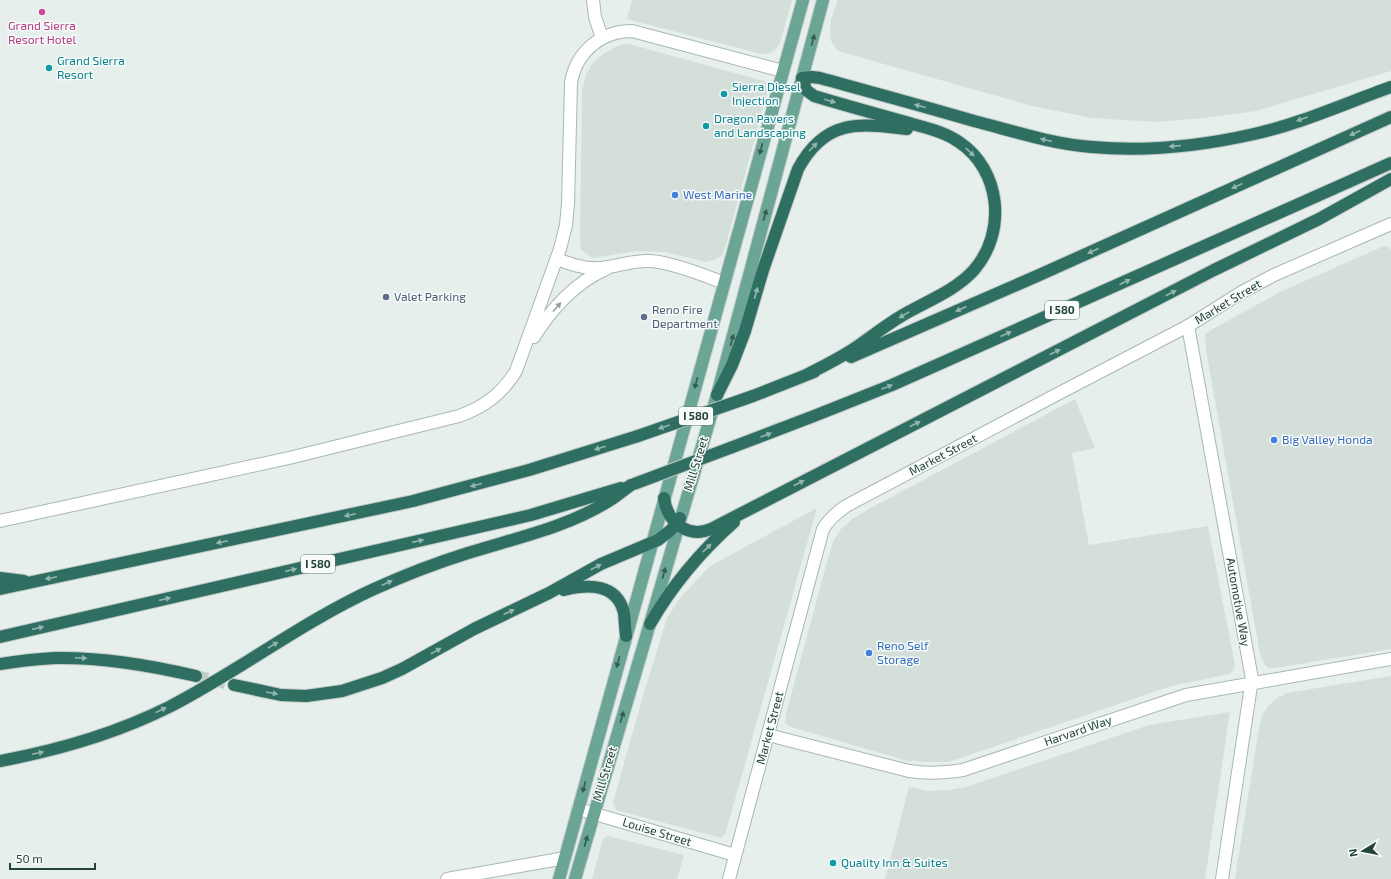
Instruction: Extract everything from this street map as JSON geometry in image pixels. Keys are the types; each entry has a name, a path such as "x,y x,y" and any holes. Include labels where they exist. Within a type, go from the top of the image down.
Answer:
{"highway":[{"path":"808,374 841,357 903,315 956,286 975,270 987,250 992,240 996,217 994,197 988,177 976,158 959,142 938,131 814,96 806,90 802,78 820,78 1046,140 1091,147 1118,148 1180,146 1255,134 1282,127 1391,87"},
{"name":"I 580","path":"0,589 414,501 529,470 638,436 754,396 904,335 1391,117"},
{"path":"717,395 739,350 765,263 788,196 798,168 809,151 832,132 841,128 852,126 874,125 938,131"},
{"name":"I 580","path":"0,637 531,515 633,484 892,385 1391,163"},
{"path":"664,498 668,512 678,522 692,531 707,531 1220,267 1319,219 1391,179"},
{"path":"0,760 68,746 108,733 148,717 188,696 300,628 362,595 396,579 468,553 510,541 569,520 611,500 633,484"},
{"path":"650,624 673,587 699,555 735,522 764,501"},
{"path":"234,685 281,695 306,696 330,693 363,685 402,669 474,629 549,593 601,564 651,544 665,535 678,522"},
{"path":"0,578 32,582"},
{"path":"549,593 585,586 604,589 614,596 621,605 624,613 626,636"},
{"path":"0,664 54,658 100,659 142,664 196,676"}],"main road":[{"name":"Mill Street","path":"559,879 803,0"},
{"name":"Mill Street","path":"575,879 650,624 678,522 717,395 823,0"},
{"path":"783,71 802,78"}],"street":[{"path":"594,0 595,17 602,38"},
{"path":"520,362 564,237 568,214 571,91 573,74 585,51 602,38 617,32 632,31 783,71"},
{"name":"Market Street","path":"729,879 823,529 827,522 836,513 846,506 1188,326 1242,292 1274,275 1391,224"},
{"path":"557,259 583,267 592,268 640,261 661,262 724,283"},
{"path":"0,521 289,458 459,416 479,408 499,394 511,379 545,320 570,293 590,277 621,263"},
{"name":"Automotive Way","path":"1188,326 1252,683 1222,879"},
{"name":"Harvard Way","path":"768,735 909,771 942,774 963,770 1186,695 1391,659"},
{"name":"Louise Street","path":"578,809 735,855"},
{"path":"446,879 564,858"}],"shaded area":[{"path":"632,0 792,0 780,43 776,49 770,53 761,54 627,19"},
{"path":"838,0 1391,0 1391,71 1256,111 1157,122 1092,118 1032,106 838,51 831,41 830,32 831,19"},
{"path":"629,44 768,82 769,86 723,255 713,260 706,262 665,252 637,251 593,258 581,250 582,91 586,75 592,64 603,54 620,45"},
{"path":"1384,246 1389,247 1391,250 1391,649 1269,668 1265,665 1260,654 1206,350 1205,334 1282,291"},
{"path":"1075,399 1095,448 1072,453 1089,545 1208,526 1235,665 1233,671 1230,674 1171,686 949,762 921,762 912,760 911,762 788,726 785,722 786,714 827,562 833,542 840,530 851,520 869,509"},
{"path":"817,508 725,835 721,838 616,810 613,802 643,696 667,618 680,598 710,566"},
{"path":"1391,676 1391,879 1235,879 1258,734 1262,715 1269,705 1277,698 1287,693"},
{"path":"1230,712 1205,879 885,879 909,787 930,791 966,787 1149,725"},
{"path":"608,836 684,855 677,879 592,879 603,839"}],"tunnel":[{"path":"196,676 234,685"}],"place":[{"name":"Grand Sierra Resort Hotel","path":"42,12"},
{"name":"Grand Sierra Resort","path":"49,68"},
{"name":"Sierra Diesel Injection","path":"724,94"},
{"name":"Dragon Pavers and Landscaping","path":"706,126"},
{"name":"West Marine","path":"675,195"},
{"name":"Valet Parking","path":"386,297"},
{"name":"Reno Fire Department","path":"644,317"},
{"name":"Big Valley Honda","path":"1274,440"},
{"name":"Reno Self Storage","path":"869,653"},
{"name":"Quality Inn & Suites","path":"833,863"}]}
